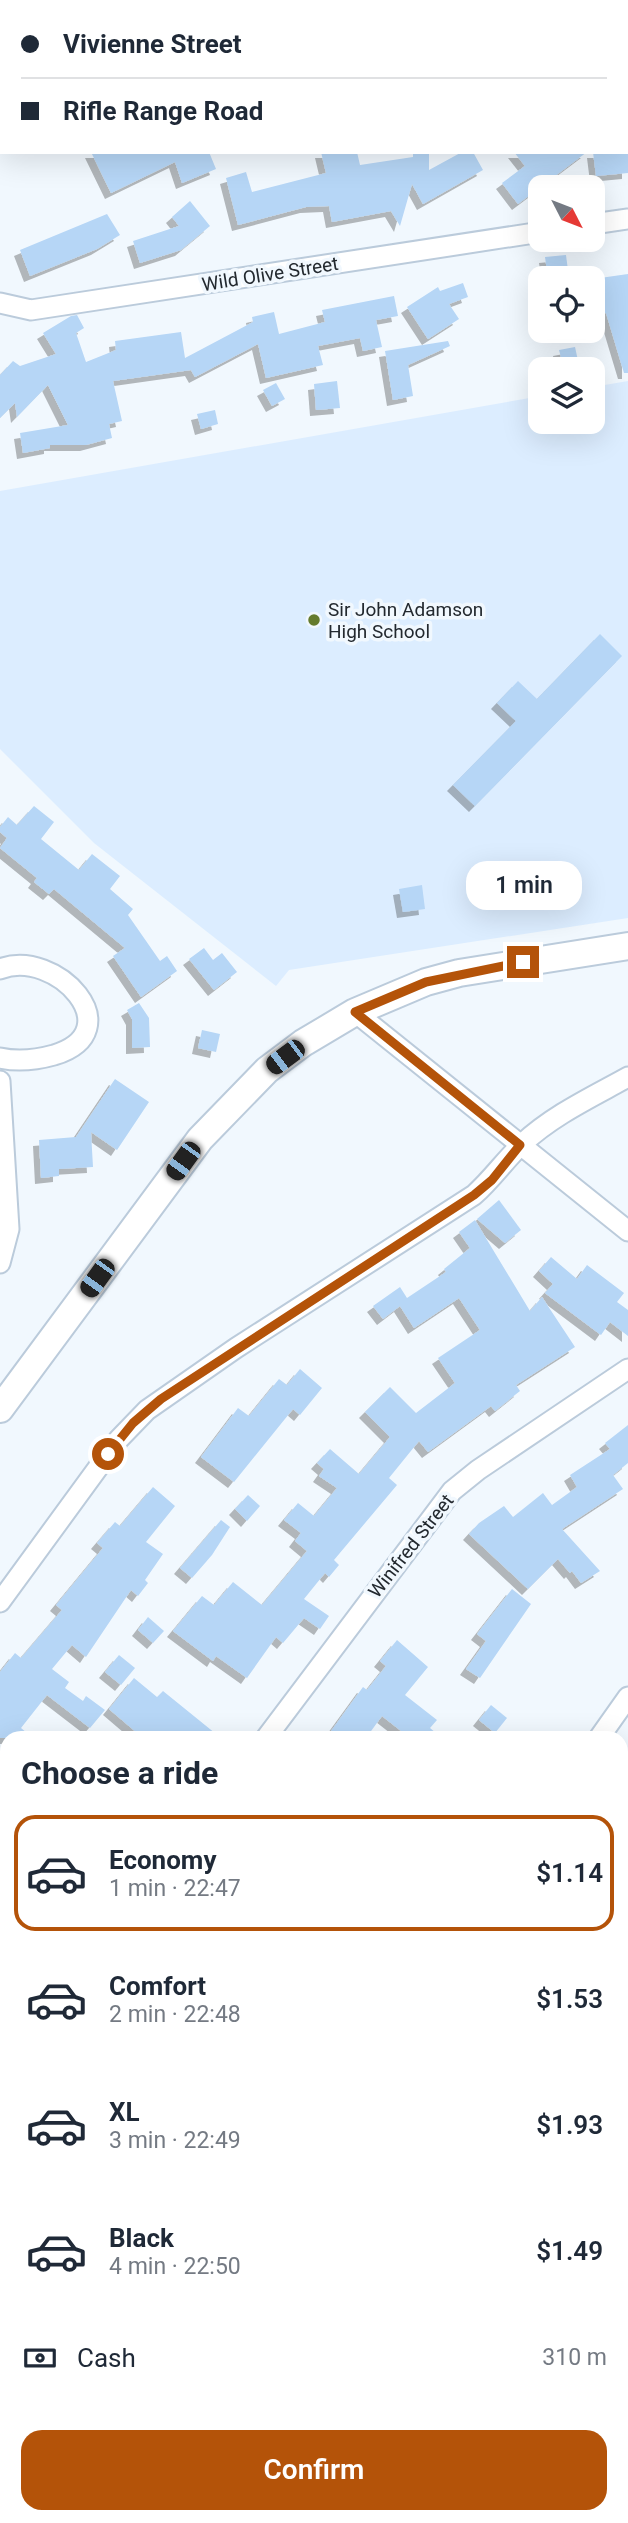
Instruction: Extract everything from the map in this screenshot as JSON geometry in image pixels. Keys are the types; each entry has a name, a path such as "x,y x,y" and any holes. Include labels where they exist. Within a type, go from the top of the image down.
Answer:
{"main road":[{"path":"0,1409 200,1139 226,1108 267,1070 303,1043 355,1012 426,982 459,973 628,946"}],"street":[{"path":"606,222 628,219"},
{"name":"Wild Olive Street","path":"0,303 31,310 528,234"},
{"path":"0,969 27,966 58,976 84,1001 88,1020 80,1040 70,1049 31,1060 13,1061 0,1058"},
{"path":"355,1012 628,1231"},
{"path":"0,1602 119,1439 147,1410 236,1348 474,1195 492,1180 520,1145 563,1113 628,1077"},
{"path":"0,1081 9,1229 0,1263"},
{"name":"Winifred Street","path":"271,1731 452,1491 628,1369"},
{"path":"604,1731 628,1697"}],"shaded area":[{"name":"Sir John Adamson High School","path":"628,381 628,918 289,970 276,986 94,843 0,749 0,491 528,398 528,434 605,434 605,385"}],"building":[{"path":"92,154 210,154 216,169 182,183 175,162 111,193"},
{"path":"321,154 357,154 360,165 413,157 413,154 429,154 429,170 458,154 474,154 483,170 423,204 412,184 400,226 391,211 332,222 329,206 306,207 238,225 226,178 246,172 252,192 326,173"},
{"path":"516,154 584,154 556,175 528,175 528,196 518,204 502,183 525,166"},
{"path":"593,154 628,154 628,173 596,175"},
{"path":"190,201 210,226 181,250 140,263 133,241 179,226 172,217"},
{"path":"107,214 120,235 97,249 30,276 20,250"},
{"path":"566,255 567,266 546,266 545,257"},
{"path":"628,274 628,373 624,373 605,313 605,277"},
{"path":"463,283 468,297 449,304 459,319 428,339 407,307 438,287 440,291"},
{"path":"394,296 398,316 376,320 382,347 363,351 360,338 318,346 323,365 266,378 258,344 195,377 191,370 113,381 122,421 109,424 112,438 86,445 50,445 50,448 23,453 20,433 68,425 48,385 17,417 15,403 0,418 0,375 13,361 20,366 56,354 43,333 71,316 77,315 84,328 76,333 86,362 116,350 115,341 181,332 185,358 253,322 252,317 274,312 279,334 325,322 322,310"},
{"path":"448,341 450,346 408,365 413,396 393,400 385,351"},
{"path":"575,347 577,357 561,357 559,350"},
{"path":"337,381 340,408 316,410 314,384"},
{"path":"276,383 285,399 272,406 263,390"},
{"path":"215,410 218,424 201,429 197,414"},
{"path":"600,634 622,656 475,806 453,785 516,721 497,703 518,681 537,699"},
{"path":"34,806 54,822 41,839 79,870 92,854 120,876 110,889 133,909 128,915 160,961 167,956 177,971 141,997 113,956 125,948 54,889 49,894 34,882 37,878 0,848 7,838 0,832 0,827 8,817 17,825"},
{"path":"422,885 425,909 403,912 399,889"},
{"path":"204,948 213,960 222,953 237,972 214,990 189,959"},
{"path":"139,1003 149,1018 150,1047 132,1048 132,1019 127,1010"},
{"path":"202,1030 220,1034 216,1052 198,1048"},
{"path":"115,1079 149,1102 117,1150 91,1132 93,1167 59,1169 59,1176 41,1178 39,1140 76,1137"},
{"path":"499,1200 521,1230 505,1243 477,1219"},
{"path":"475,1220 530,1311 542,1297 575,1347 516,1385 520,1391 495,1411 491,1406 428,1452 419,1441 389,1478 397,1485 334,1560 339,1565 329,1577 325,1573 304,1599 329,1616 320,1629 304,1618 283,1643 276,1637 247,1678 216,1656 213,1661 173,1631 202,1596 214,1605 233,1582 262,1605 307,1551 295,1541 301,1533 284,1520 298,1503 314,1516 337,1488 319,1476 324,1469 317,1463 330,1449 359,1474 390,1437 365,1412 390,1387 416,1413 455,1383 438,1358 480,1330 459,1298 414,1328 400,1306 383,1319 373,1306 400,1287 407,1298 446,1272 444,1269 470,1248 459,1232"},
{"path":"551,1257 577,1279 587,1265 624,1293 617,1302 628,1310 628,1336 610,1322 601,1335 545,1293 553,1284 539,1271"},
{"path":"300,1369 322,1388 300,1415 293,1409 234,1482 201,1457 238,1408 249,1416 279,1379 287,1385"},
{"path":"628,1425 628,1463 613,1475 623,1489 562,1529 600,1571 581,1583 558,1559 528,1589 469,1534 479,1523 504,1506 513,1517 543,1493 552,1505 577,1487 570,1475 610,1449 605,1443"},
{"path":"153,1487 175,1506 146,1542 163,1554 145,1580 148,1583 138,1596 131,1590 86,1657 72,1645 52,1669 69,1682 65,1688 83,1701 86,1696 105,1710 90,1728 47,1695 21,1728 25,1731 0,1731 0,1672 15,1653 21,1658 62,1610 56,1605 103,1548 97,1543 115,1522 120,1526"},
{"path":"248,1495 260,1506 247,1521 235,1509"},
{"path":"221,1520 230,1527 212,1555 192,1578 180,1568"},
{"path":"512,1589 531,1604 480,1678 466,1669 486,1641 477,1634"},
{"path":"148,1617 164,1631 153,1643 138,1630"},
{"path":"397,1640 428,1667 405,1695 437,1720 430,1728 434,1731 401,1731 382,1716 371,1731 331,1731 363,1687 367,1690 386,1666 380,1661"},
{"path":"119,1655 135,1668 121,1685 105,1672"},
{"path":"134,1678 157,1697 163,1691 212,1731 135,1731 109,1709"},
{"path":"491,1705 507,1718 497,1731 493,1731 479,1720"}],"place":[{"name":"Sir John Adamson High School","path":"314,620"}],"route":[{"path":"108,1454 133,1423 161,1399 474,1195 503,1167 520,1145 355,1012 426,982 459,973 523,962"}]}
